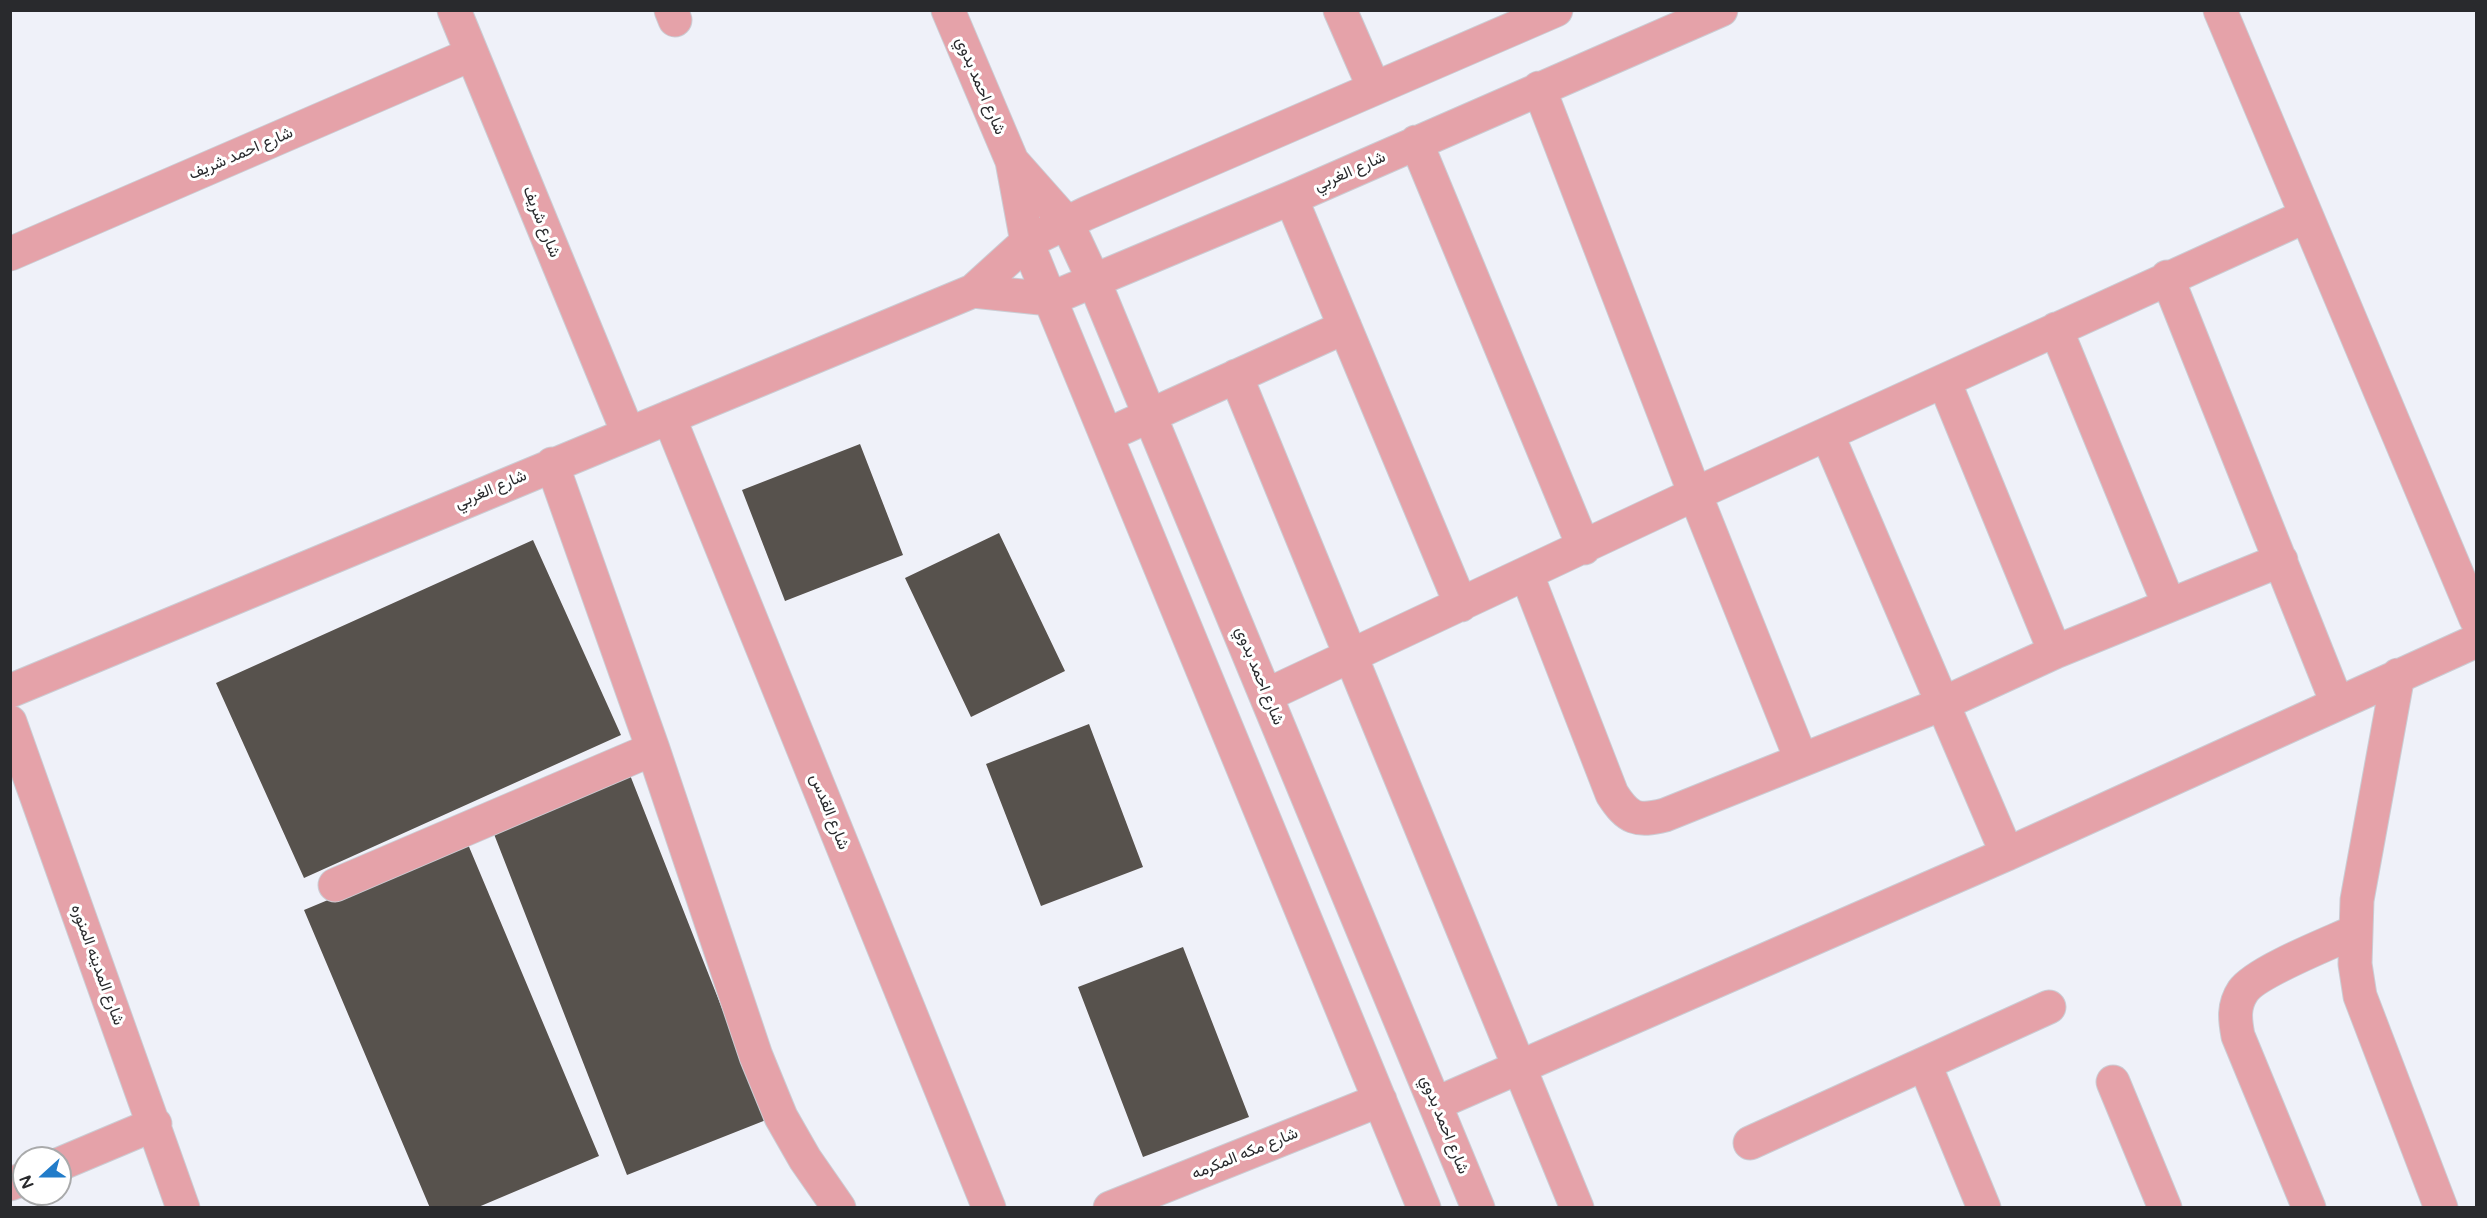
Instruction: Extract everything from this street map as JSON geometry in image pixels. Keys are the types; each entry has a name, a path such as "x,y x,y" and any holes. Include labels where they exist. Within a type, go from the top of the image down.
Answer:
{"street":[{"name":"شارع شريف","path":"454,10 628,433"},
{"name":"شارع احمد بدوي","path":"948,10 1012,161 1027,242 1424,1208"},
{"path":"1340,10 1374,88"},
{"name":"شارع الغربي","path":"10,691 973,291 1027,242 1556,10"},
{"name":"شارع الغربي","path":"973,291 1050,299 1292,198 1721,10"},
{"path":"2220,10 2476,619"},
{"name":"شارع احمد شريف","path":"10,254 472,54"},
{"path":"1539,88 1695,494 1801,759"},
{"path":"1416,142 1584,548"},
{"name":"شارع احمد بدوي","path":"1012,161 1067,223 1094,281 1478,1208"},
{"path":"1292,198 1461,605"},
{"path":"1267,695 1527,575 1695,494 1828,436 2167,277 2307,216"},
{"path":"2167,277 2337,704"},
{"path":"1107,435 1346,327"},
{"path":"2056,329 2169,605"},
{"path":"1236,376 1577,1208"},
{"path":"1944,381 2055,652"},
{"name":"شارع القدس","path":"669,417 989,1208"},
{"path":"1828,436 2007,854"},
{"path":"552,464 653,749 756,1056 781,1117 805,1159 839,1208"},
{"path":"1527,575 1612,794 1624,812 1644,820 1665,815 1942,704 2055,652 2281,560"},
{"path":"1435,1104 2007,854 2476,641"},
{"path":"2398,675 2356,900 2354,932 2360,996 2441,1208"},
{"name":"شارع المدينه المنوره","path":"10,722 183,1208"},
{"path":"335,885 653,749"},
{"path":"2309,1208 2238,1036 2234,1012 2243,990 2262,976 2354,932"},
{"path":"1750,1143 2049,1007"},
{"path":"1925,1065 1984,1208"},
{"path":"2113,1082 2164,1208"},
{"name":"شارع مكه المكرمه","path":"1110,1208 1380,1100"},
{"path":"72,1159 154,1124"}],"building":[{"path":"860,444 903,555 785,601 742,490"},
{"path":"999,533 1065,671 971,717 905,578"},
{"path":"533,540 621,735 304,878 216,683"},
{"path":"1089,724 1143,867 1041,906 986,764"},
{"path":"630,775 766,1120 627,1175 492,829"},
{"path":"467,842 599,1156 476,1208 430,1208 304,910"},
{"path":"1183,947 1249,1117 1143,1157 1078,987"}]}
